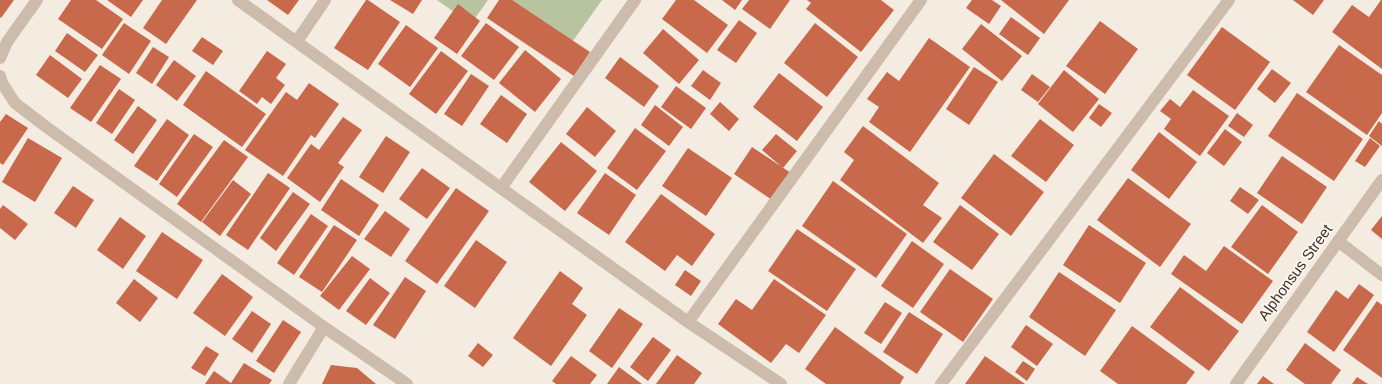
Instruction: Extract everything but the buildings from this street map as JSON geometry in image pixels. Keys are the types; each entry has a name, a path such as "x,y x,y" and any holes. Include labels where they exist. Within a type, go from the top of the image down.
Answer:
{"street":[{"path":"0,58 7,42 37,0"},
{"path":"238,0 688,322 782,384"},
{"path":"297,41 325,0"},
{"path":"501,188 635,0"},
{"path":"688,322 921,0"},
{"path":"941,384 1229,0"},
{"path":"0,76 2,83 15,103 407,384"},
{"name":"Alphonsus Street","path":"1236,384 1382,180"},
{"path":"1338,241 1382,276"},
{"path":"288,384 324,326"}],"green space":[{"path":"437,0 488,0 471,24"},
{"path":"508,0 602,0 570,45"}]}
